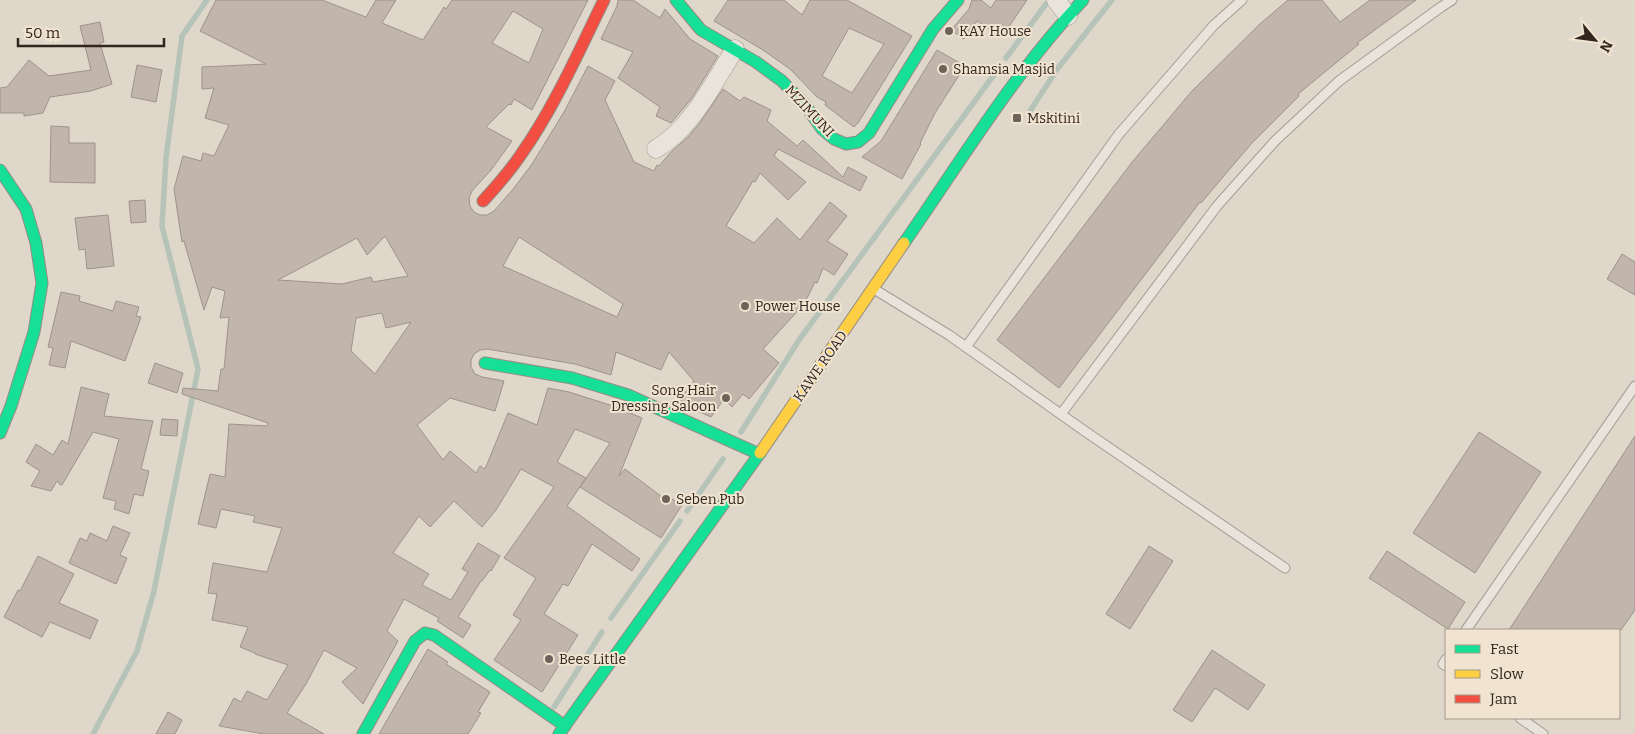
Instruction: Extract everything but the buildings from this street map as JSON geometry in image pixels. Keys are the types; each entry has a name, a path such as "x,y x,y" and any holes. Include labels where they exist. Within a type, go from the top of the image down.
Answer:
{"street":[{"path":"483,202 517,161 553,103 604,0"},
{"name":"MZIMUNI","path":"676,0 701,30 768,70 806,106 822,129 834,139 846,144 858,142 869,134 933,29 958,0"},
{"path":"1056,0 1068,16"},
{"name":"KAWE ROAD","path":"562,730 874,290 1008,93 1068,16 1083,0"},
{"path":"656,149 668,142 684,126 735,49"},
{"path":"0,170 26,209 36,243 42,283 34,332 11,406 0,433"},
{"path":"485,363 572,378 628,394 759,454"},
{"path":"363,734 415,641 426,633 434,635 562,730"}],"lane":[{"path":"966,348 1119,134 1214,25 1242,0"},
{"path":"1061,414 1217,206 1275,142 1339,81 1441,6 1452,0"},
{"path":"874,290 949,335 1285,568"},
{"path":"1467,629 1635,386"},
{"path":"1521,719 1543,734"}],"waterway":[{"path":"93,734 137,651 154,591 198,369 162,226 166,158 182,36 207,0"},
{"path":"1030,111 1058,68 1112,0"},
{"path":"1006,58 1046,4"},
{"path":"741,432 799,340 999,68"},
{"path":"687,511 723,459"},
{"path":"611,618 680,521"},
{"path":"554,707 602,632"}],"traffic: fast":[{"path":"676,0 701,30 756,62 782,81 806,106 822,129 834,139 846,144 858,142 869,133 933,29 958,0"},
{"path":"904,243 1011,87 1083,0"},
{"path":"0,170 26,209 36,243 42,283 34,332 11,406 0,433"},
{"path":"485,363 572,378 628,395 759,454"},
{"path":"559,734 760,453"},
{"path":"363,734 415,641 425,633 434,635 565,726"}],"traffic: slow":[{"path":"760,453 904,243"}],"traffic: jam":[{"path":"483,201 516,162 544,119 604,0"}],"place":[{"name":"KAY House","path":"949,31"},
{"name":"Shamsia Masjid","path":"943,69"},
{"name":"Mskitini","path":"1017,118"},
{"name":"Power House","path":"745,306"},
{"name":"Song Hair Dressing Saloon","path":"726,398"},
{"name":"Seben Pub","path":"666,499"},
{"name":"Bees Little","path":"549,659"}]}
